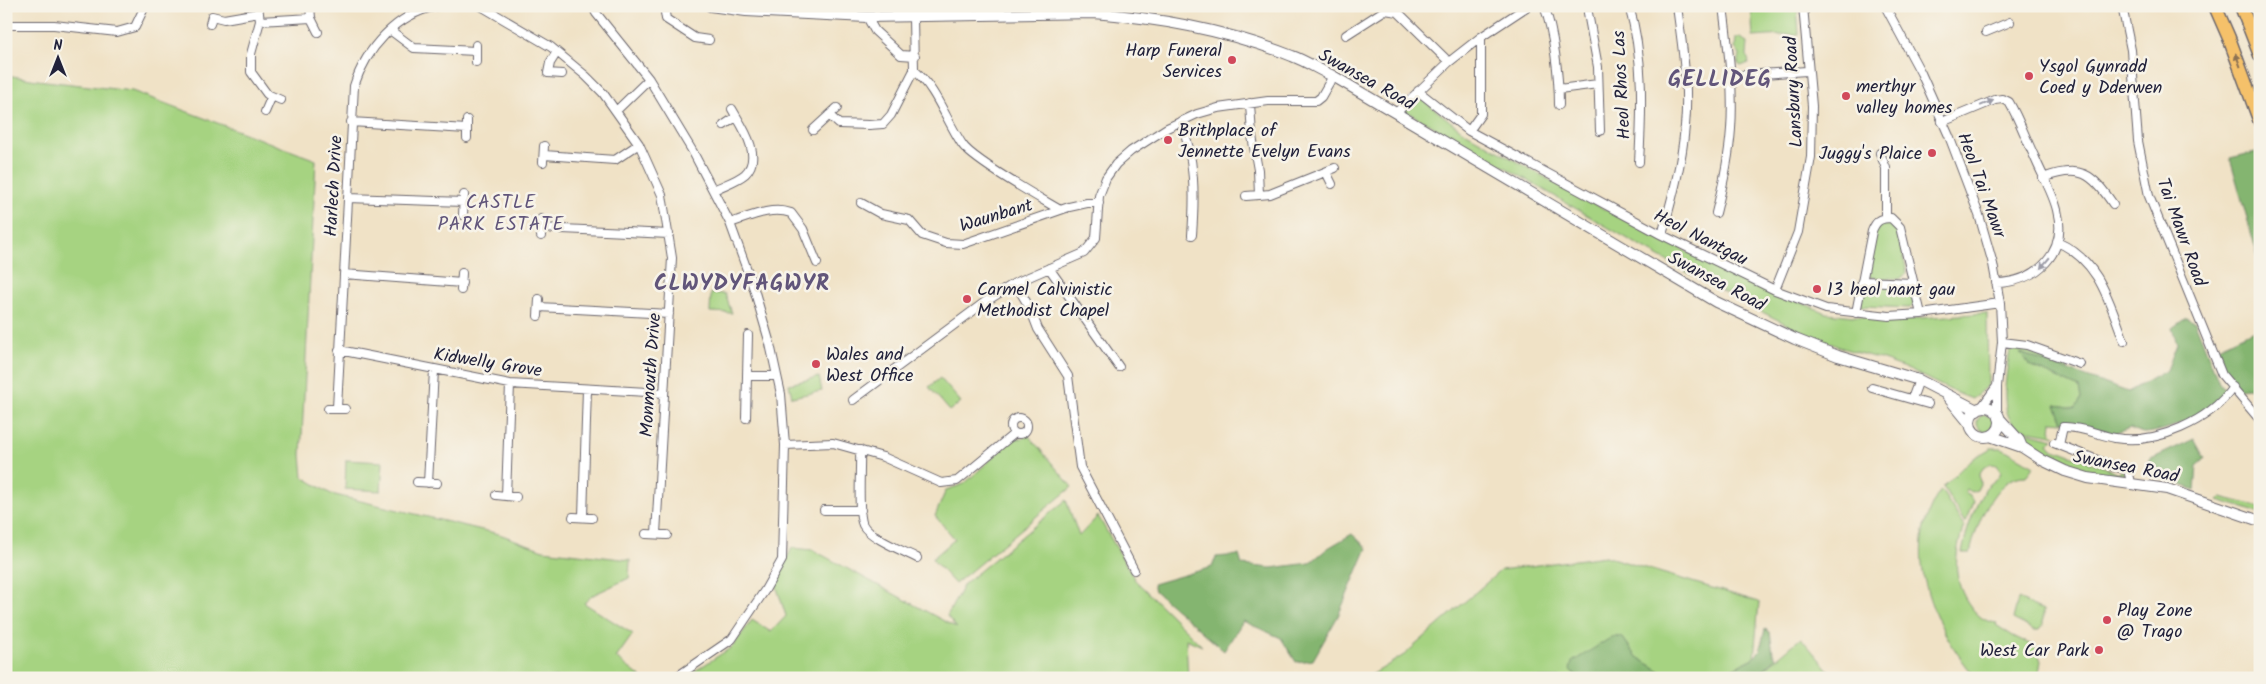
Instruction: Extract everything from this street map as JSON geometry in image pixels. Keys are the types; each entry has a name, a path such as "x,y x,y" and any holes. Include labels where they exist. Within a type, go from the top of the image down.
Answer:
{"highway":[{"path":"2216,6 2260,122"},
{"path":"2241,6 2260,55"}],"street":[{"path":"6,25 54,25 117,32 135,27 145,6"},
{"path":"210,24 213,6"},
{"path":"310,6 311,18 318,32"},
{"name":"Harlech Drive","path":"328,408 341,408 339,350 354,86 358,72 370,50 390,30 404,19 437,6"},
{"path":"481,6 557,52 586,76 616,111 649,79"},
{"path":"593,6 596,13 649,79 714,190 730,223 754,289 770,344 781,394 785,445 782,560 752,611 726,644 675,678"},
{"path":"664,6 666,19 695,38 709,40"},
{"name":"Swansea Road","path":"710,6 746,11 854,11 867,17 1093,13 1128,15 1199,28 1252,42 1292,56 1333,76 1716,302 1795,339 1838,356 1919,380 1947,396 1979,409 1990,409 1998,416"},
{"path":"1510,6 1515,14"},
{"path":"1396,113 1449,62 1481,36 1528,6"},
{"path":"1544,6 1559,89 1559,104"},
{"name":"Heol Rhos Las","path":"1629,6 1639,68 1642,114 1639,162"},
{"path":"1662,235 1678,177 1686,124 1685,65 1677,6"},
{"path":"1716,213 1727,165 1731,128 1731,76 1723,6"},
{"name":"Lansbury Road","path":"1775,290 1798,232 1812,157 1812,106 1807,72 1803,6"},
{"name":"Heol Tai Mawr","path":"1885,6 1921,73 1957,155 1993,264 2000,303 2002,342 1997,386 1998,416"},
{"name":"Tai Mawr Road","path":"2122,6 2131,50 2138,141 2149,196 2222,375 2260,420"},
{"path":"1346,35 1385,10 1398,12 1449,62"},
{"path":"212,16 224,19 259,13 311,18"},
{"path":"259,13 251,54 251,72 271,98 281,100"},
{"path":"1588,13 1598,68 1600,131"},
{"path":"867,17 874,31 901,55 915,56"},
{"path":"829,115 838,124 869,126 883,124 891,115 914,70 913,17"},
{"path":"1986,32 2010,22"},
{"path":"390,30 414,48 476,48 476,62"},
{"path":"1469,130 1481,114 1481,36"},
{"path":"557,52 550,63 548,73 562,74"},
{"name":"Waunbant","path":"914,70 928,86 954,128 962,145 986,163 1060,210"},
{"path":"1731,76 1807,72"},
{"path":"853,400 985,302 1015,283 1084,253 1093,245 1096,238 1101,190 1116,164 1167,128 1218,108 1250,103 1316,101 1321,97 1333,76"},
{"path":"1559,89 1598,84"},
{"name":"Heol Nantgau","path":"1418,91 1469,130 1662,235 1775,290 1826,309 1889,316 1921,314 2000,303"},
{"path":"265,112 271,98"},
{"path":"1942,122 1998,99 2009,102 2057,210 2059,223 2057,242 2043,267 2017,281 1996,283"},
{"path":"1250,103 1259,195"},
{"path":"714,190 744,175 749,169 752,159 752,149 732,108"},
{"path":"813,130 837,108"},
{"name":"Monmouth Drive","path":"616,111 639,144 662,195 672,258 656,534"},
{"path":"724,125 736,117"},
{"path":"467,120 467,138"},
{"path":"1181,121 1191,150 1194,168 1192,234"},
{"path":"351,122 467,129"},
{"path":"544,146 544,158 615,160 639,144"},
{"path":"1880,153 1886,168 1886,218"},
{"path":"1246,196 1270,194 1335,168"},
{"path":"2044,178 2062,171 2075,171 2089,176 2101,187 2112,204"},
{"path":"1326,172 1332,184"},
{"path":"348,198 464,199 463,215"},
{"name":"Waunbant","path":"861,203 881,214 908,220 922,235 946,243 963,244 1060,210 1087,203 1099,203"},
{"path":"730,223 773,211 791,213 803,229 817,262"},
{"path":"1856,313 1872,231 1875,223 1882,218 1891,218 1900,227 1921,314"},
{"path":"541,219 541,232 669,234"},
{"path":"2057,242 2073,249 2090,267 2104,288 2124,341"},
{"path":"1049,268 1118,367"},
{"path":"344,274 462,287 462,273"},
{"path":"1862,281 1913,283"},
{"path":"1015,283 1030,308 1038,330 1068,376 1080,467 1134,570"},
{"path":"538,316 539,303 670,314"},
{"path":"746,418 748,335"},
{"path":"2002,342 2027,345 2076,365"},
{"name":"Kidwelly Grove","path":"339,350 510,384 664,393"},
{"path":"428,483 434,370"},
{"path":"747,376 777,376"},
{"path":"1912,399 1919,380"},
{"path":"506,496 510,384"},
{"name":"Heol Tai Mawr","path":"1979,409 1997,386"},
{"path":"1872,388 1928,404"},
{"path":"2130,484 2128,469 2056,444 2063,427 2117,438 2151,436 2173,431 2192,423 2224,401 2233,388"},
{"path":"573,517 587,518 587,389"},
{"name":"Swansea Road","path":"1947,396 1978,436 1990,436 2022,447 2042,460 2065,471 2088,478 2167,489 2260,521"},
{"path":"1970,424 1971,417 1979,409"},
{"path":"1990,436 1999,427 1998,416"},
{"path":"1998,416 2019,440 2022,447"},
{"path":"785,445 833,443 883,457 941,484 957,481 1015,433"},
{"path":"860,450 863,526 875,536 917,558"},
{"path":"417,482 437,483"},
{"path":"496,495 516,497"},
{"path":"824,510 861,510"},
{"path":"646,534 667,535"}],"green space":[{"path":"1797,6 1799,34 1753,37 1751,7"},
{"path":"1736,38 1741,38 1748,43 1747,55 1749,63 1741,66 1738,64 1740,55 1735,48"},
{"path":"6,75 132,91 316,160 301,455 303,477 331,494 499,534 543,550 630,560 629,578 593,595 584,603 633,634 616,658 642,678 6,678"},
{"path":"1419,97 1463,131 1571,192 1717,267 1826,313 1894,320 1987,313 1988,385 1972,399 1900,366 1839,347 1770,316 1678,267 1405,111"},
{"path":"2260,151 2260,264 2230,158"},
{"path":"1890,219 1898,230 1907,273 1900,279 1869,277 1867,271 1877,224"},
{"path":"1864,284 1908,284 1914,304 1910,308 1862,306 1860,302"},
{"path":"711,293 725,294 732,313 710,312"},
{"path":"2186,318 2195,322 2219,383 2226,389 2213,405 2203,412 2178,425 2154,432 2142,433 2130,428 2113,434 2063,422 2056,405 2076,408 2081,399 2079,388 2029,365 2020,353 2128,392 2167,370 2177,344 2172,328"},
{"path":"2260,327 2260,394 2248,388 2238,389 2236,387 2222,364 2218,347"},
{"path":"2014,345 2027,348 2028,352 2063,364 2068,363 2068,370 2021,353 2029,365 2079,388 2081,399 2076,408 2056,405 2063,422 2052,421 2051,431 2056,436 2018,427 2011,421 2007,413 2005,402 2006,379 2010,349"},
{"path":"819,377 822,391 792,397 789,384"},
{"path":"940,378 961,402 950,411 929,387"},
{"path":"1982,415 1988,415 1993,420 1991,429 1982,431 1977,426 1977,420"},
{"path":"2018,430 2054,439 2048,443 2052,448 2119,473 2121,470 2126,474 2096,472 2067,464 2041,450"},
{"path":"1028,435 1072,487 955,584 932,559 955,539 935,516 946,490 964,484 1014,438 1022,439"},
{"path":"2194,439 2205,459 2197,466 2195,490 2146,472 2149,460"},
{"path":"1991,448 2002,448 2034,466 2026,476 2015,478 1996,493 1982,517 1970,553 1962,553 1968,528 1977,504 1985,489 1998,478 2001,472 1996,465 1992,464 1984,467 1979,474 1980,484 1977,490 1972,492 1966,489 1965,493 1970,496 1973,502 1965,523 1943,487 1969,461"},
{"path":"346,460 383,462 381,491 345,489"},
{"path":"1941,490 1964,526 1957,557 1960,588 1974,610 1982,618 1997,623 1996,625 2013,636 2036,647 2041,661 2038,678 1976,678 1946,636 1926,587 1922,562 1922,538 1928,513"},
{"path":"2221,497 2260,507 2260,513 2218,500"},
{"path":"1066,500 1079,536 1098,516 1135,580 1202,646 1186,639 1188,678 684,678 732,647 752,620 771,632 786,616 775,582 792,548 813,550 957,628 947,616 964,584"},
{"path":"1352,534 1367,548 1338,616 1313,660 1296,662 1281,638 1243,621 1224,651 1155,591 1153,584 1212,567 1216,557 1239,555 1242,565 1271,568 1310,563 1328,548"},
{"path":"1605,556 1759,602 1754,658 1713,678 1671,678 1637,657 1622,637 1612,637 1570,670 1579,678 1370,678 1370,676 1404,655 1501,570"},
{"path":"2018,599 2043,610 2043,626 2040,630 2034,630 2013,619"},
{"path":"1765,629 1770,632 1773,653 1776,658 1754,678 1713,678 1754,658 1760,650"},
{"path":"1612,637 1622,637 1637,657 1671,678 1579,678 1570,670 1572,662"},
{"path":"1801,638 1835,678 1754,678"}],"place":[{"name":"Harp Funeral Services","path":"1232,60"},
{"name":"Ysgol Gynradd Coed y Dderwen","path":"2029,76"},
{"name":"merthyr valley homes","path":"1846,96"},
{"name":"Brithplace of Jennette Evelyn Evans","path":"1168,140"},
{"name":"Juggy's Plaice","path":"1932,153"},
{"name":"13 heol nant gau","path":"1817,289"},
{"name":"Carmel Calvinistic Methodist Chapel","path":"967,299"},
{"name":"Wales and West Office","path":"816,364"},
{"name":"Play Zone @ Trago","path":"2107,620"},
{"name":"West Car Park","path":"2099,650"}],"district":[{"name":"GELLIDEG","path":"1720,78"},
{"name":"CASTLE PARK ESTATE","path":"501,212"},
{"name":"CLWYDYFAGWYR","path":"742,282"}]}
